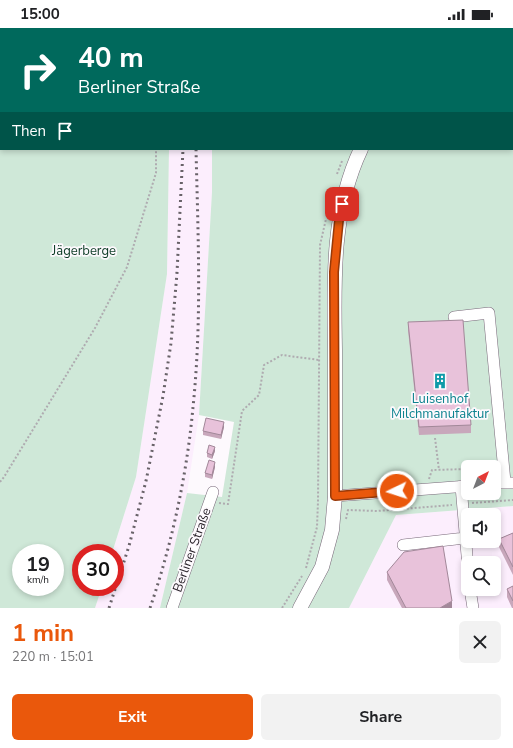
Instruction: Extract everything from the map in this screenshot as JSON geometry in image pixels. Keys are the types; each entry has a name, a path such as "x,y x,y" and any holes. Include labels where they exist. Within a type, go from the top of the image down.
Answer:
{"main road":[{"path":"300,608 322,567 332,530 335,496 334,272 339,220 346,189 361,150"}],"street":[{"path":"454,317 489,313 504,483"},
{"path":"335,496 461,486"},
{"name":"Berliner Straße","path":"172,608 211,497"},
{"path":"462,500 462,508"},
{"path":"403,545 461,538"},
{"path":"471,596 473,608"}],"path":[{"path":"0,482 95,328 127,266 156,173 156,150"},
{"path":"336,176 344,156"},
{"path":"282,608 306,570 317,527 320,245 328,214"},
{"path":"211,497 228,504 242,410 259,395 264,365 282,355 319,360"},
{"path":"435,438 439,470"},
{"path":"426,489 432,470 461,469"},
{"path":"345,523 348,510 377,511 513,500"}],"shaded area":[{"path":"169,150 212,150 212,192 199,415 187,493 160,608 95,608 99,596 124,596 124,544 115,544 136,477 167,274"},
{"path":"513,506 513,608 349,608 396,515 461,510 461,548 501,548 501,508 487,508"}],"green space":[{"name":"Jägerberge","path":"0,150 169,150 167,274 136,477 115,544 72,544 72,596 99,596 95,608 0,608"},
{"path":"212,150 513,150 513,506 461,508 461,510 396,515 349,608 160,608 187,493 222,497 234,422 199,415 212,192"}],"building":[{"name":"Luisenhof Milchmanufaktur","path":"463,320 471,425 419,427 408,322"},
{"path":"206,418 224,422 221,435 203,431"},
{"path":"209,445 215,447 212,455 207,453"},
{"path":"209,460 215,462 212,475 205,473"},
{"path":"513,533 513,567 501,543 501,538"},
{"path":"443,546 452,601 440,608 406,608 387,572 404,552"},
{"path":"513,586 513,601 507,589"}],"railway":[{"path":"109,608 129,546 146,481 163,396 171,343 177,273 183,150"},
{"path":"150,608 178,509 187,458 193,407 198,342 196,150"}],"place":[{"name":"Luisenhof Milchmanufaktur","path":"440,381"}],"route":[{"path":"342,204 334,272 335,496 397,491"}]}
